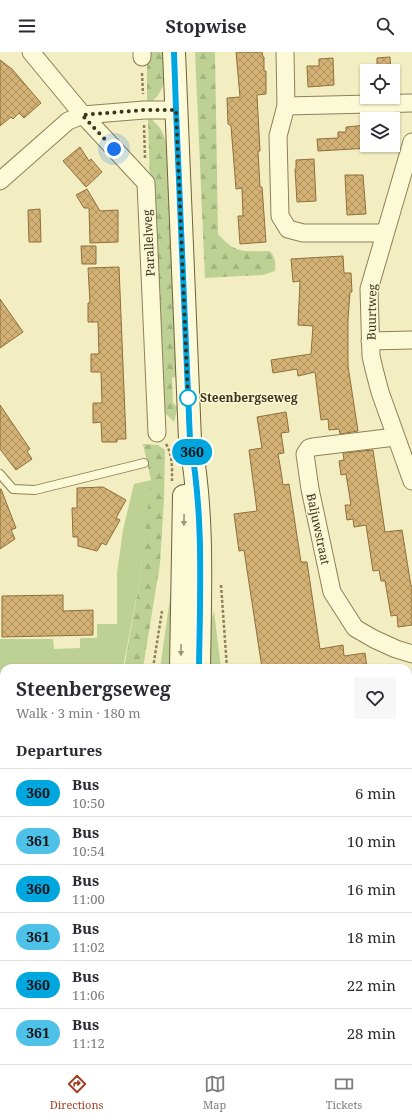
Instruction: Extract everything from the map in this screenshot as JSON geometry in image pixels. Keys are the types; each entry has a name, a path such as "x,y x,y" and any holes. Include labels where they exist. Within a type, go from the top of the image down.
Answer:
{"main road":[{"path":"174,52 190,440 194,464 199,518 199,664"},
{"path":"181,664 185,465 190,440"}],"street":[{"path":"31,52 82,115 146,183"},
{"path":"285,52 286,106 278,136 280,216 288,229 303,233 385,233"},
{"path":"286,106 412,104"},
{"path":"0,181 68,121 82,115 144,110 176,110"},
{"name":"Buurtweg","path":"412,142 370,289 371,356 380,392 395,437 412,480"},
{"name":"Parallelweg","path":"146,183 157,433"},
{"path":"370,341 412,340"},
{"name":"Baljuwstraat","path":"395,437 313,447 309,448 305,454 314,512 332,592 355,628 374,639 396,649 412,654"}],"lane":[{"path":"0,474 13,489 35,490 144,463"}],"path":[{"path":"142,54 146,183"}],"green space":[{"path":"147,52 166,52 163,86 151,102 147,100"},
{"path":"195,52 215,52 218,234 230,246 236,249 247,251 270,251 275,260 275,271 263,275 205,278"},
{"path":"151,119 163,133 168,151 178,376 172,378 173,403 178,407 174,422 157,405 148,120"},
{"path":"143,444 158,445 165,450 160,564 144,664 125,664 140,578 151,480"},
{"path":"152,480 140,578 124,664 0,664 0,639 53,639 54,649 80,648 80,638 97,638 97,624 117,624 117,573 123,530 134,484"},
{"path":"175,564 172,664 161,664"},
{"path":"214,611 221,664 205,664 210,624"}],"building":[{"path":"236,52 262,52 264,57 264,71 266,71 266,94 257,95 260,187 262,187 266,242 240,244 238,216 243,216 242,188 236,189 231,126 228,124 227,98 240,97"},
{"path":"390,57 390,64 377,64 377,58"},
{"path":"333,58 334,85 308,87 307,66 319,66 319,59"},
{"path":"0,60 12,69 41,103 24,118 19,113 13,119 11,117 0,126"},
{"path":"360,126 360,149 318,151 317,139 338,138 338,132 346,132 346,127"},
{"path":"80,147 89,161 91,159 102,172 86,187 63,161"},
{"path":"314,159 316,201 297,202 295,169 296,160"},
{"path":"345,175 363,175 366,214 347,215"},
{"path":"87,189 100,211 118,210 118,242 90,243 89,208 84,208 76,195"},
{"path":"40,209 41,242 29,242 28,210"},
{"path":"81,246 96,246 96,264 82,264"},
{"path":"343,256 344,273 351,273 352,292 350,292 348,320 348,366 358,431 340,434 339,429 329,430 328,419 321,420 315,372 298,376 297,369 273,373 271,360 311,354 313,326 298,325 300,281 293,282 291,259"},
{"path":"119,267 126,439 117,439 117,442 102,442 101,422 93,423 93,403 102,403 101,372 91,372 91,354 99,354 98,322 88,322 88,303 90,303 88,268"},
{"path":"0,299 23,332 0,348"},
{"path":"0,405 30,449 27,451 32,459 16,470 0,449"},
{"path":"286,412 289,432 281,433 284,453 278,454 283,485 289,484 301,562 307,562 320,649 343,645 344,656 365,653 366,664 261,664 244,550 239,551 234,514 257,511 249,450 262,448 257,417"},
{"path":"373,450 385,532 402,530 412,586 412,625 398,627 397,615 391,616 385,581 381,581 379,570 373,571 366,525 354,527 353,519 347,520 345,505 351,505 346,474 341,475 339,461 344,460 343,453"},
{"path":"103,487 126,500 116,518 120,520 106,545 102,543 97,551 78,546 78,537 73,537 72,508 77,508 77,488"},
{"path":"0,489 16,528 11,530 15,539 0,549"},
{"path":"63,595 63,611 93,610 93,635 2,637 2,596"}],"bus line":[{"name":"360","path":"174,52 190,440 194,464 199,518 199,664"}],"place":[{"name":"Steenbergseweg","path":"188,398"}],"route":[{"path":"114,149 82,115 144,110 176,110 188,398"}]}
